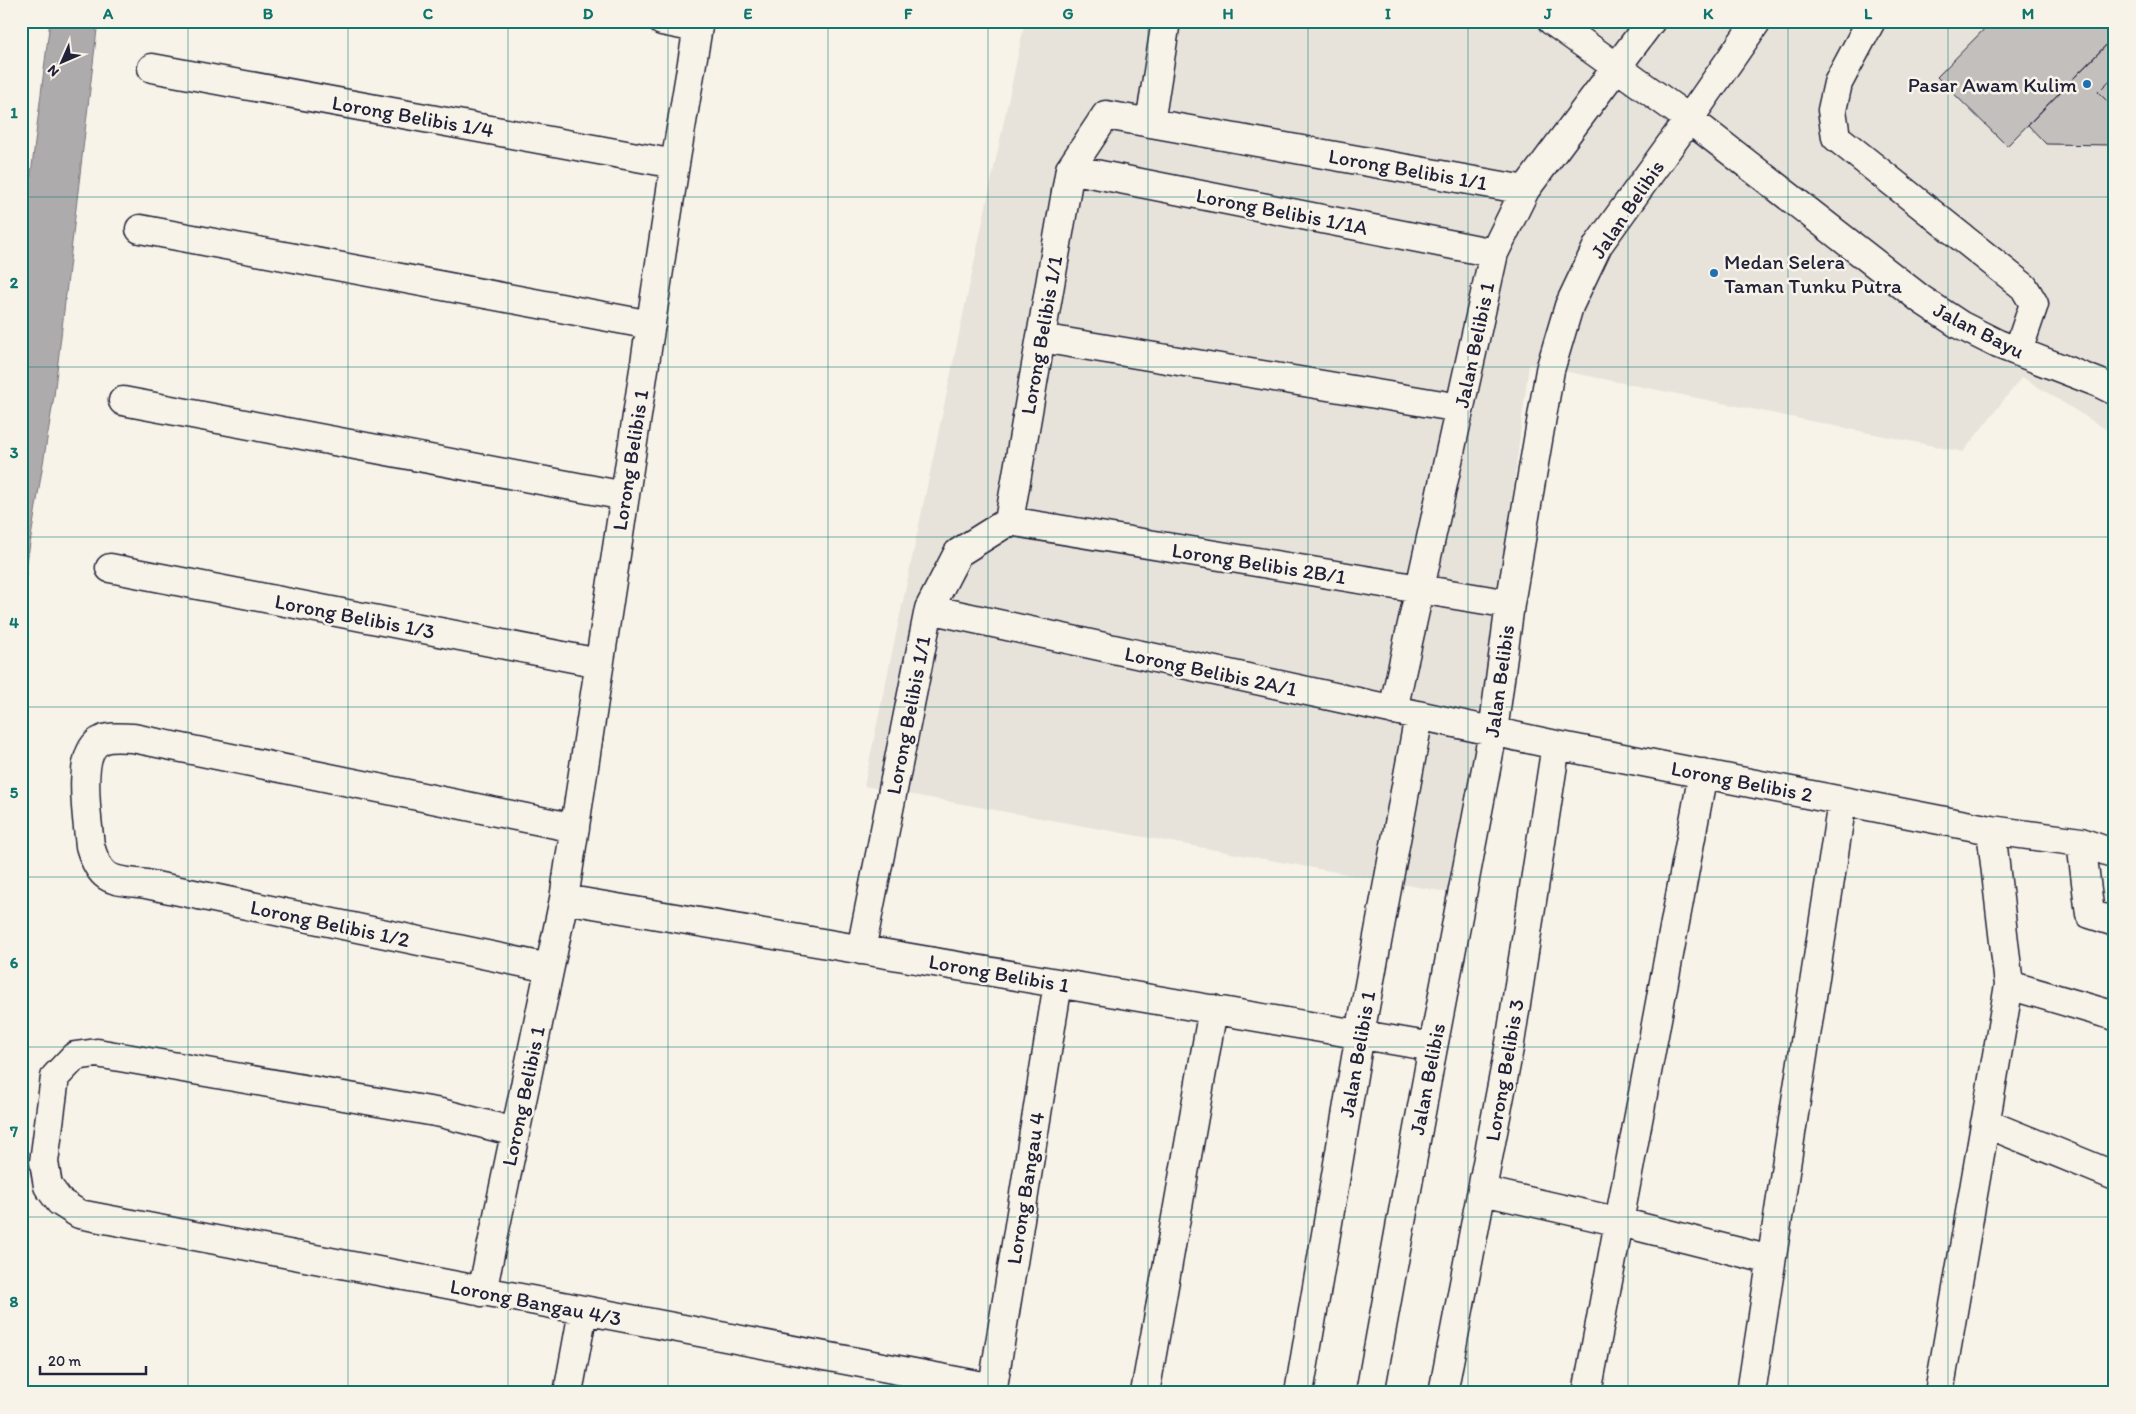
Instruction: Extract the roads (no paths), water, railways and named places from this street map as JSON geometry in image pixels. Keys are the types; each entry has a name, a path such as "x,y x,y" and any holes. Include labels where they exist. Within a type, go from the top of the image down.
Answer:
{"street":[{"path":"662,21 698,25"},
{"path":"1150,123 1166,21"},
{"name":"Jalan Bayu","path":"1552,21 1689,119 1922,300 1960,325 2018,352 2110,379"},
{"name":"Jalan Belibis 1","path":"1299,1393 1360,1034 1406,713 1420,590 1494,253 1525,190 1651,21"},
{"name":"Jalan Belibis","path":"1370,1393 1493,732 1510,604 1550,370 1569,306 1598,245 1757,21"},
{"path":"1871,21 1838,83 1832,110 1836,137 2024,287 2034,304 2018,352"},
{"name":"Lorong Belibis 1","path":"482,1292 564,899 675,164 698,25"},
{"name":"Lorong Belibis 1/4","path":"152,68 675,164"},
{"name":"Lorong Belibis 1/1","path":"860,950 929,609 958,553 1009,521 1070,170 1106,116 1525,190"},
{"name":"Lorong Belibis 1/1A","path":"1070,170 1494,253"},
{"path":"140,229 651,324"},
{"path":"1041,338 1460,408"},
{"path":"123,401 625,496"},
{"name":"Lorong Belibis 2B/1","path":"1009,521 1510,604"},
{"name":"Lorong Belibis 1/3","path":"110,568 599,663"},
{"name":"Lorong Belibis 2A/1","path":"929,609 1493,732"},
{"name":"Lorong Belibis 2","path":"1493,732 1991,830 2081,842 2115,854"},
{"name":"Lorong Belibis 1/2","path":"549,968 146,884 111,880 93,858 88,822 85,766 90,750 102,740 133,738 575,828"},
{"name":"Lorong Belibis 3","path":"1443,1393 1510,1043 1556,745"},
{"path":"1587,1393 1703,773"},
{"path":"1751,1393 1842,802"},
{"path":"1939,1393 2008,985 1991,830"},
{"path":"2081,842 2090,914 2115,922"},
{"name":"Lorong Belibis 1","path":"564,899 1433,1047"},
{"name":"Lorong Bangau 4","path":"992,1390 1058,983"},
{"path":"2008,985 2115,1016"},
{"path":"1146,1393 1213,1009"},
{"name":"Lorong Bangau 4/3","path":"516,1132 441,1112 97,1053 74,1056 55,1077 44,1162 48,1186 60,1202 79,1214 992,1390"},
{"path":"1985,1123 2115,1176"},
{"path":"1483,1191 1620,1222 1770,1260"},
{"path":"568,1393 583,1311"}],"place":[{"name":"Pasar Awam Kulim","path":"2087,84"},
{"name":"Medan Selera Taman Tunku Putra","path":"1714,273"}]}
